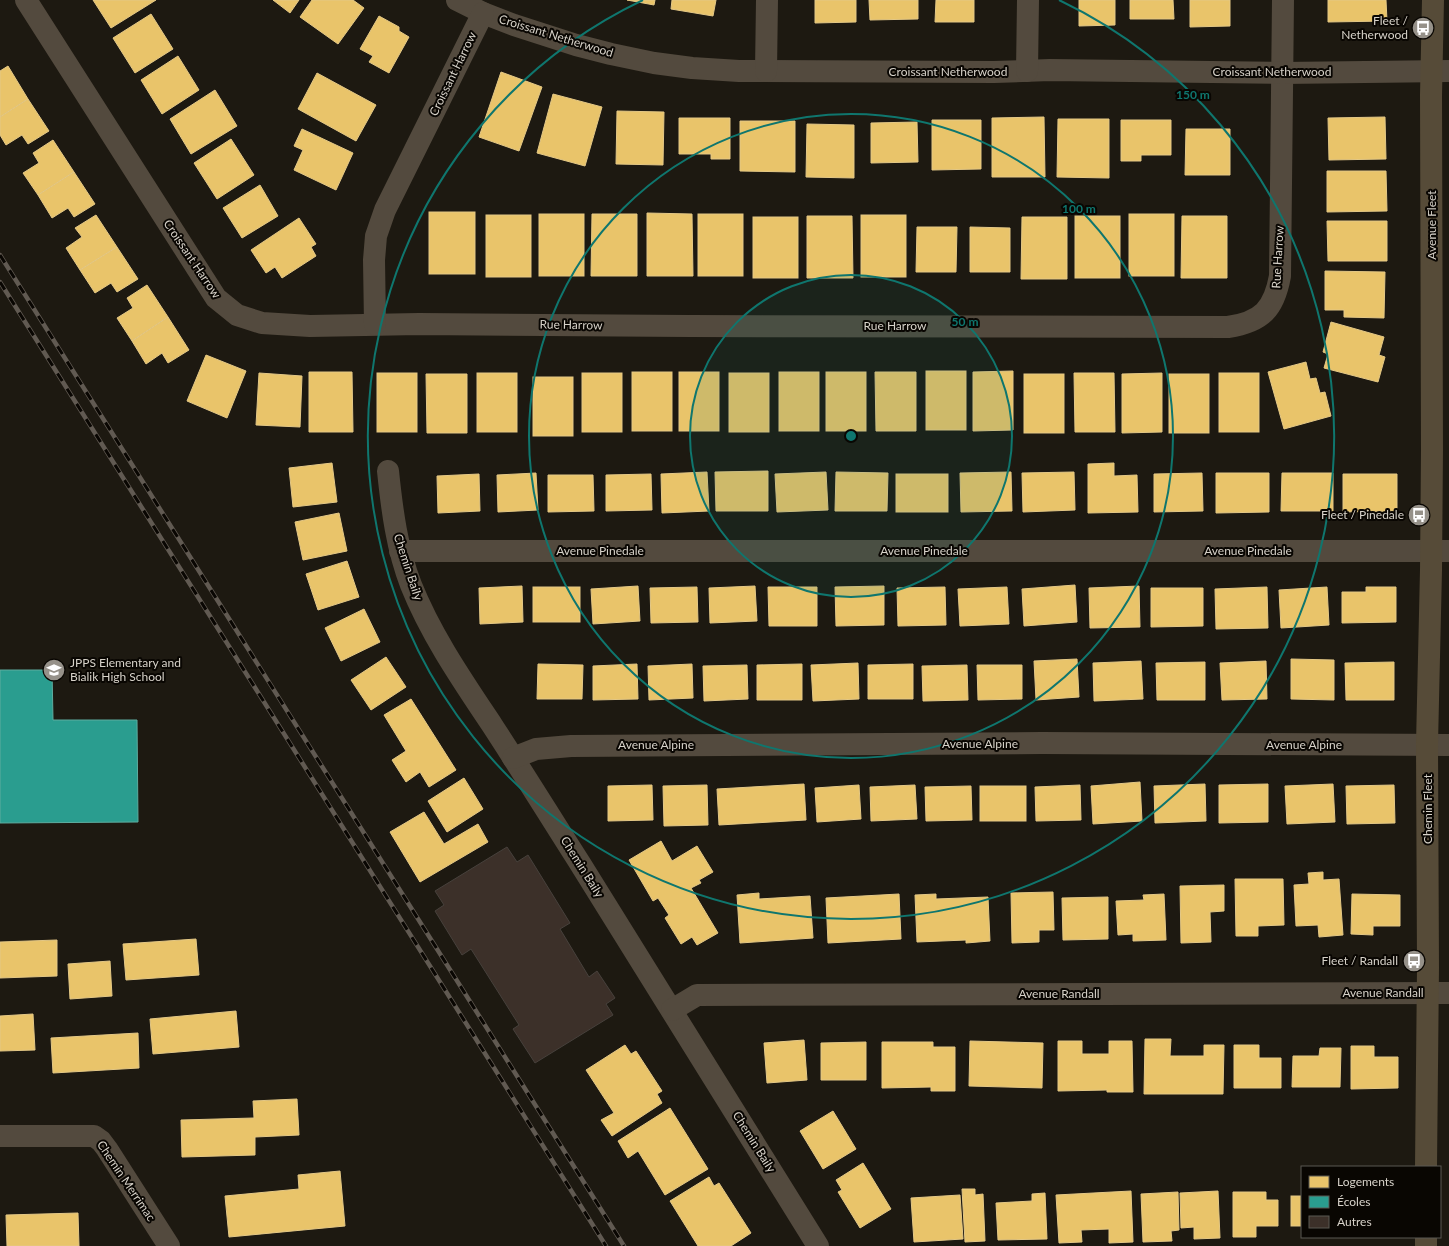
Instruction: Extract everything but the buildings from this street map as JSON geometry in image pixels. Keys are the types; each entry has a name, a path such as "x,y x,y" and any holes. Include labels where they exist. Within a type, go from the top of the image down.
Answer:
{"main road":[{"name":"Avenue Fleet","path":"1432,450 1440,71 1433,0"},
{"name":"Chemin Fleet","path":"1426,1166 1438,993 1427,744 1440,551 1432,450"}],"street":[{"name":"Croissant Harrow","path":"26,0 216,298 237,315 262,323 310,326 375,324 374,260 376,236 385,210 483,13"},
{"name":"Croissant Netherwood","path":"457,0 483,13 576,45 618,56 654,63 739,72 1027,71 1282,73 1440,71"},
{"path":"766,71 767,0"},
{"path":"1027,71 1028,0"},
{"name":"Rue Harrow","path":"375,324 860,327 1228,327 1242,325 1253,320 1264,312 1272,302 1277,291 1280,276 1283,0"},
{"name":"Chemin Baily","path":"388,471 392,511 400,551 411,585 424,614 449,660 513,758 672,1010 818,1246"},
{"name":"Avenue Pinedale","path":"400,551 1440,551"},
{"name":"Avenue Alpine","path":"513,758 536,749 571,746 1042,743 1449,745"},
{"name":"Avenue Randall","path":"672,1010 697,995 1438,993"},
{"name":"Chemin Merrimac","path":"0,1136 94,1136 101,1141 107,1149 169,1246"}],"railway":[{"path":"0,255 624,1246"},
{"path":"0,282 606,1246"}],"place":[{"name":"Fleet / Netherwood","path":"1423,28"},
{"name":"Fleet / Pinedale","path":"1419,515"},
{"name":"JPPS Elementary and Bialik High School","path":"54,670"},
{"name":"Fleet / Randall","path":"1414,961"}]}
